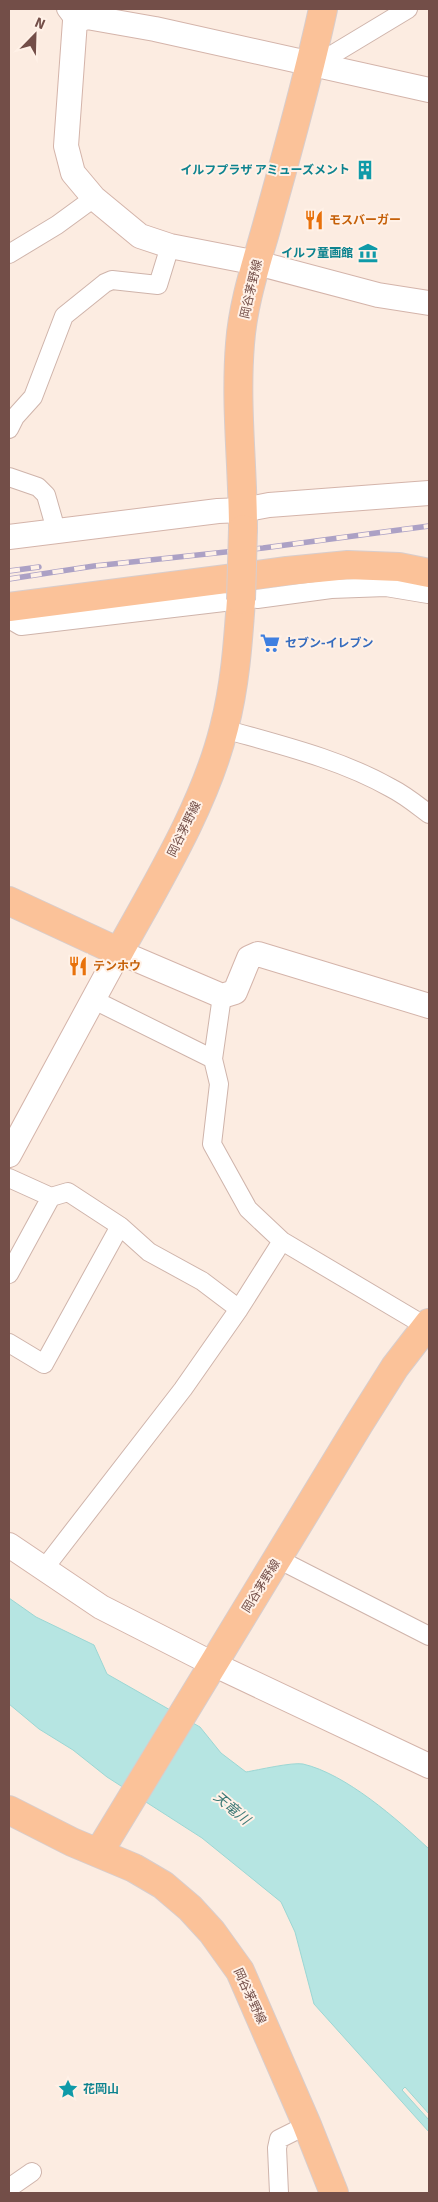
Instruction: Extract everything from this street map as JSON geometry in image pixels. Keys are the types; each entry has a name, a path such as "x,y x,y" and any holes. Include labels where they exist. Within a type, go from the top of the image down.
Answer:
{"main road":[{"name":"岡谷茅野線","path":"119,952 171,855 202,791 224,729 236,670 241,600 243,520 239,396 240,343 257,262 311,65 323,9"},
{"path":"9,607 287,571 348,565 399,567 429,573"},
{"path":"9,901 119,952"},
{"name":"岡谷茅野線","path":"104,1843 395,1367 428,1325"},
{"name":"岡谷茅野線","path":"9,1810 72,1842 104,1843 134,1868 163,1885 190,1908 212,1932 240,1970 307,2125 334,2193"}],"street":[{"path":"311,65 335,53 408,9"},
{"path":"429,90 155,29 71,15 66,146 73,173 94,198 140,236 170,246 257,262 378,295 429,303"},
{"path":"9,254 57,225 94,198"},
{"path":"9,430 15,416 33,397 64,316 105,283 112,280 158,284 170,246"},
{"path":"9,477 38,488 46,494 56,530"},
{"path":"9,537 218,510 243,520 269,505 429,493"},
{"path":"9,619 21,626 331,589 386,588 428,594 429,590"},
{"path":"224,729 320,757 361,773 392,788 429,814"},
{"path":"9,1155 119,952 222,996 235,992 249,958 258,954 429,1006"},
{"path":"222,996 213,1059 219,1084 212,1144 248,1209 282,1241 428,1325"},
{"path":"92,999 213,1059"},
{"path":"9,1178 51,1197 68,1192 120,1226 149,1252 202,1281 239,1309"},
{"path":"9,1274 51,1197"},
{"path":"9,1343 44,1364 120,1226"},
{"path":"43,1570 183,1389 239,1309 282,1241"},
{"path":"9,1545 43,1570 100,1607 209,1671 429,1766"},
{"path":"278,1559 429,1636"},
{"path":"278,2193 277,2148 279,2139 307,2125"},
{"path":"9,2188 32,2172"}],"water":[{"name":"天竜川","path":"9,1598 36,1617 94,1645 107,1674 200,1727 221,1753 246,1772 298,1764 319,1769 353,1787 370,1799 402,1824 429,1849 429,2114 405,2087 402,2090 429,2120 429,2132 314,2004 295,1932 281,1902 202,1838 107,1777 73,1750 39,1729 9,1704"}],"railway":[{"path":"9,579 94,566 263,548 429,526"},
{"path":"9,571 39,567"}],"place":[{"name":"イルフプラザ アミューズメント","path":"365,170"},
{"name":"モスバーガー","path":"314,220"},
{"name":"イルフ童画館","path":"368,253"},
{"name":"セブン-イレブン","path":"270,643"},
{"name":"テンホウ","path":"78,966"},
{"name":"花岡山","path":"68,2089"}]}
